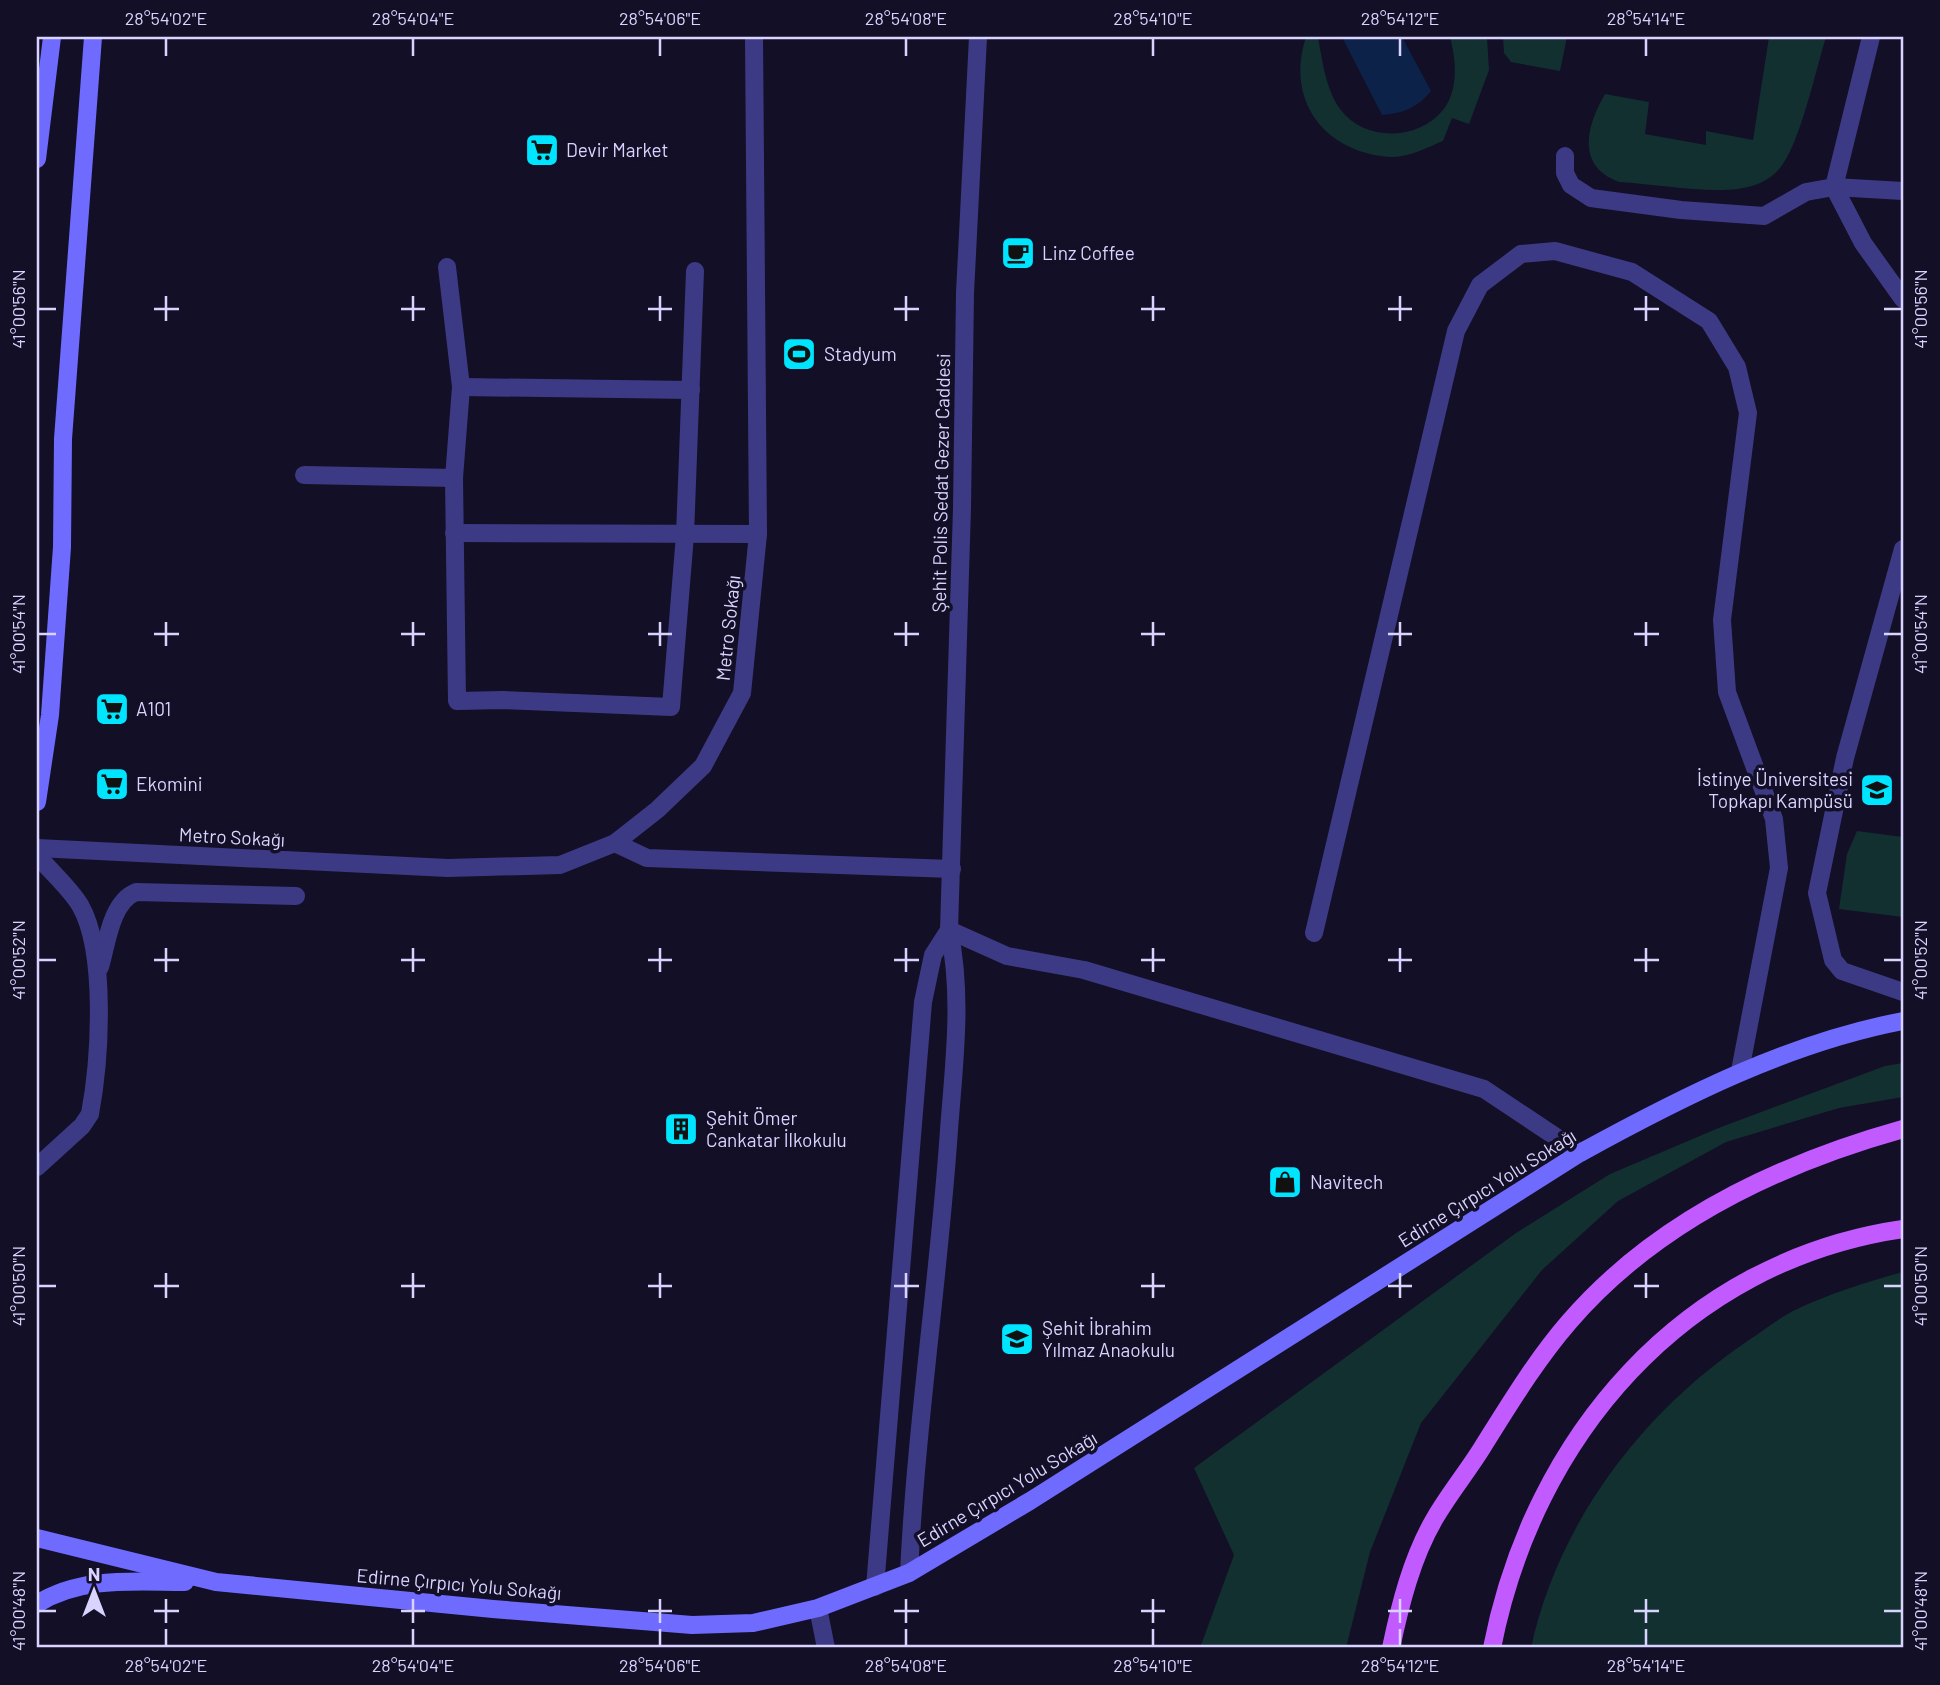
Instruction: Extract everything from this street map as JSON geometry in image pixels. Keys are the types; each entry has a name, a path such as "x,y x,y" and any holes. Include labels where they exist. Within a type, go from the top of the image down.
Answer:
{"main road":[{"path":"37,159 52,37"},
{"path":"37,802 50,715 62,547 63,439 93,37"},
{"name":"Edirne Çırpıcı Yolu Sokağı","path":"37,1538 216,1582 692,1625 753,1623 818,1608 909,1573 1030,1501 1580,1153 1662,1108 1740,1071 1873,1026 1903,1021"},
{"path":"1391,1648 1399,1613 1434,1519 1517,1390 1570,1321 1620,1273 1680,1225 1721,1200 1766,1176 1838,1147 1903,1129"},
{"path":"1492,1648 1511,1571 1548,1484 1595,1409 1621,1379 1665,1336 1708,1303 1797,1258 1879,1232 1903,1229"},
{"path":"37,1604 58,1590 103,1581 216,1582"}],"street":[{"name":"Metro Sokağı","path":"37,848 448,868 559,865 615,843 657,810 702,765 743,693 758,534 754,37"},
{"name":"Şehit Polis Sedat Gezer Caddesi","path":"948,930 952,869 965,293 978,37"},
{"path":"1871,37 1834,187 1863,243 1903,299"},
{"path":"1565,156 1565,173 1571,185 1591,198 1681,210 1764,216 1806,192 1834,187 1903,191"},
{"path":"1314,933 1456,331 1480,285 1521,254 1555,251 1632,272 1709,321 1737,367 1748,413 1721,620 1727,692 1773,819 1779,867 1740,1071"},
{"path":"447,267 461,387 454,478 457,701 503,700 671,708 685,535 695,271"},
{"path":"461,387 691,390"},
{"path":"304,475 454,478"},
{"path":"454,533 758,534"},
{"path":"1903,549 1845,758 1816,893 1833,960 1842,971 1903,992"},
{"path":"615,843 647,858 952,869"},
{"path":"37,855 79,904 92,934 99,970"},
{"path":"37,1167 82,1126 90,1114 99,970 118,907 126,896 136,892 296,896"},
{"path":"948,930 1007,956 1084,970 1483,1088 1580,1153"},
{"path":"909,1573 913,1495 947,1162 957,1011 957,968 948,930"},
{"path":"875,1587 923,1002 933,955 948,930"},
{"path":"818,1608 826,1648"}],"green space":[{"path":"1306,37 1318,37 1328,84 1340,109 1350,120 1377,132 1391,134 1420,128 1443,110 1454,84 1455,64 1450,37 1487,37 1489,70 1469,124 1452,118 1443,141 1411,154 1391,157 1368,153 1347,146 1330,134 1316,119 1306,102 1301,82 1301,60"},
{"path":"1503,37 1567,37 1560,71 1511,62 1504,53"},
{"path":"1769,37 1826,37 1794,142 1780,168 1771,176 1761,183 1743,188 1694,189 1619,182 1605,175 1596,166 1591,156 1590,132 1605,94 1649,102 1645,134 1706,145 1706,131 1753,140"},
{"path":"1857,831 1903,837 1903,917 1839,909 1847,854"},
{"path":"1903,1063 1903,1097 1839,1108 1726,1142 1618,1201 1542,1270 1421,1423 1370,1552 1346,1648 1200,1648 1234,1555 1194,1468 1516,1233 1610,1174 1721,1127 1885,1066"},
{"path":"1903,1272 1903,1648 1531,1648 1544,1602 1562,1557 1584,1514 1610,1473 1674,1400 1710,1368 1793,1311 1847,1289"}],"water":[{"path":"1342,37 1402,37 1431,91 1410,109 1382,115"}],"place":[{"name":"Devir Market","path":"542,150"},
{"name":"Linz Coffee","path":"1018,253"},
{"name":"Stadyum","path":"799,354"},
{"name":"A101","path":"112,709"},
{"name":"Ekomini","path":"112,784"},
{"name":"İstinye Üniversitesi Topkapı Kampüsü","path":"1877,790"},
{"name":"Şehit Ömer Cankatar İlkokulu","path":"681,1129"},
{"name":"Navitech","path":"1285,1182"},
{"name":"Şehit İbrahim Yılmaz Anaokulu","path":"1017,1339"}]}
